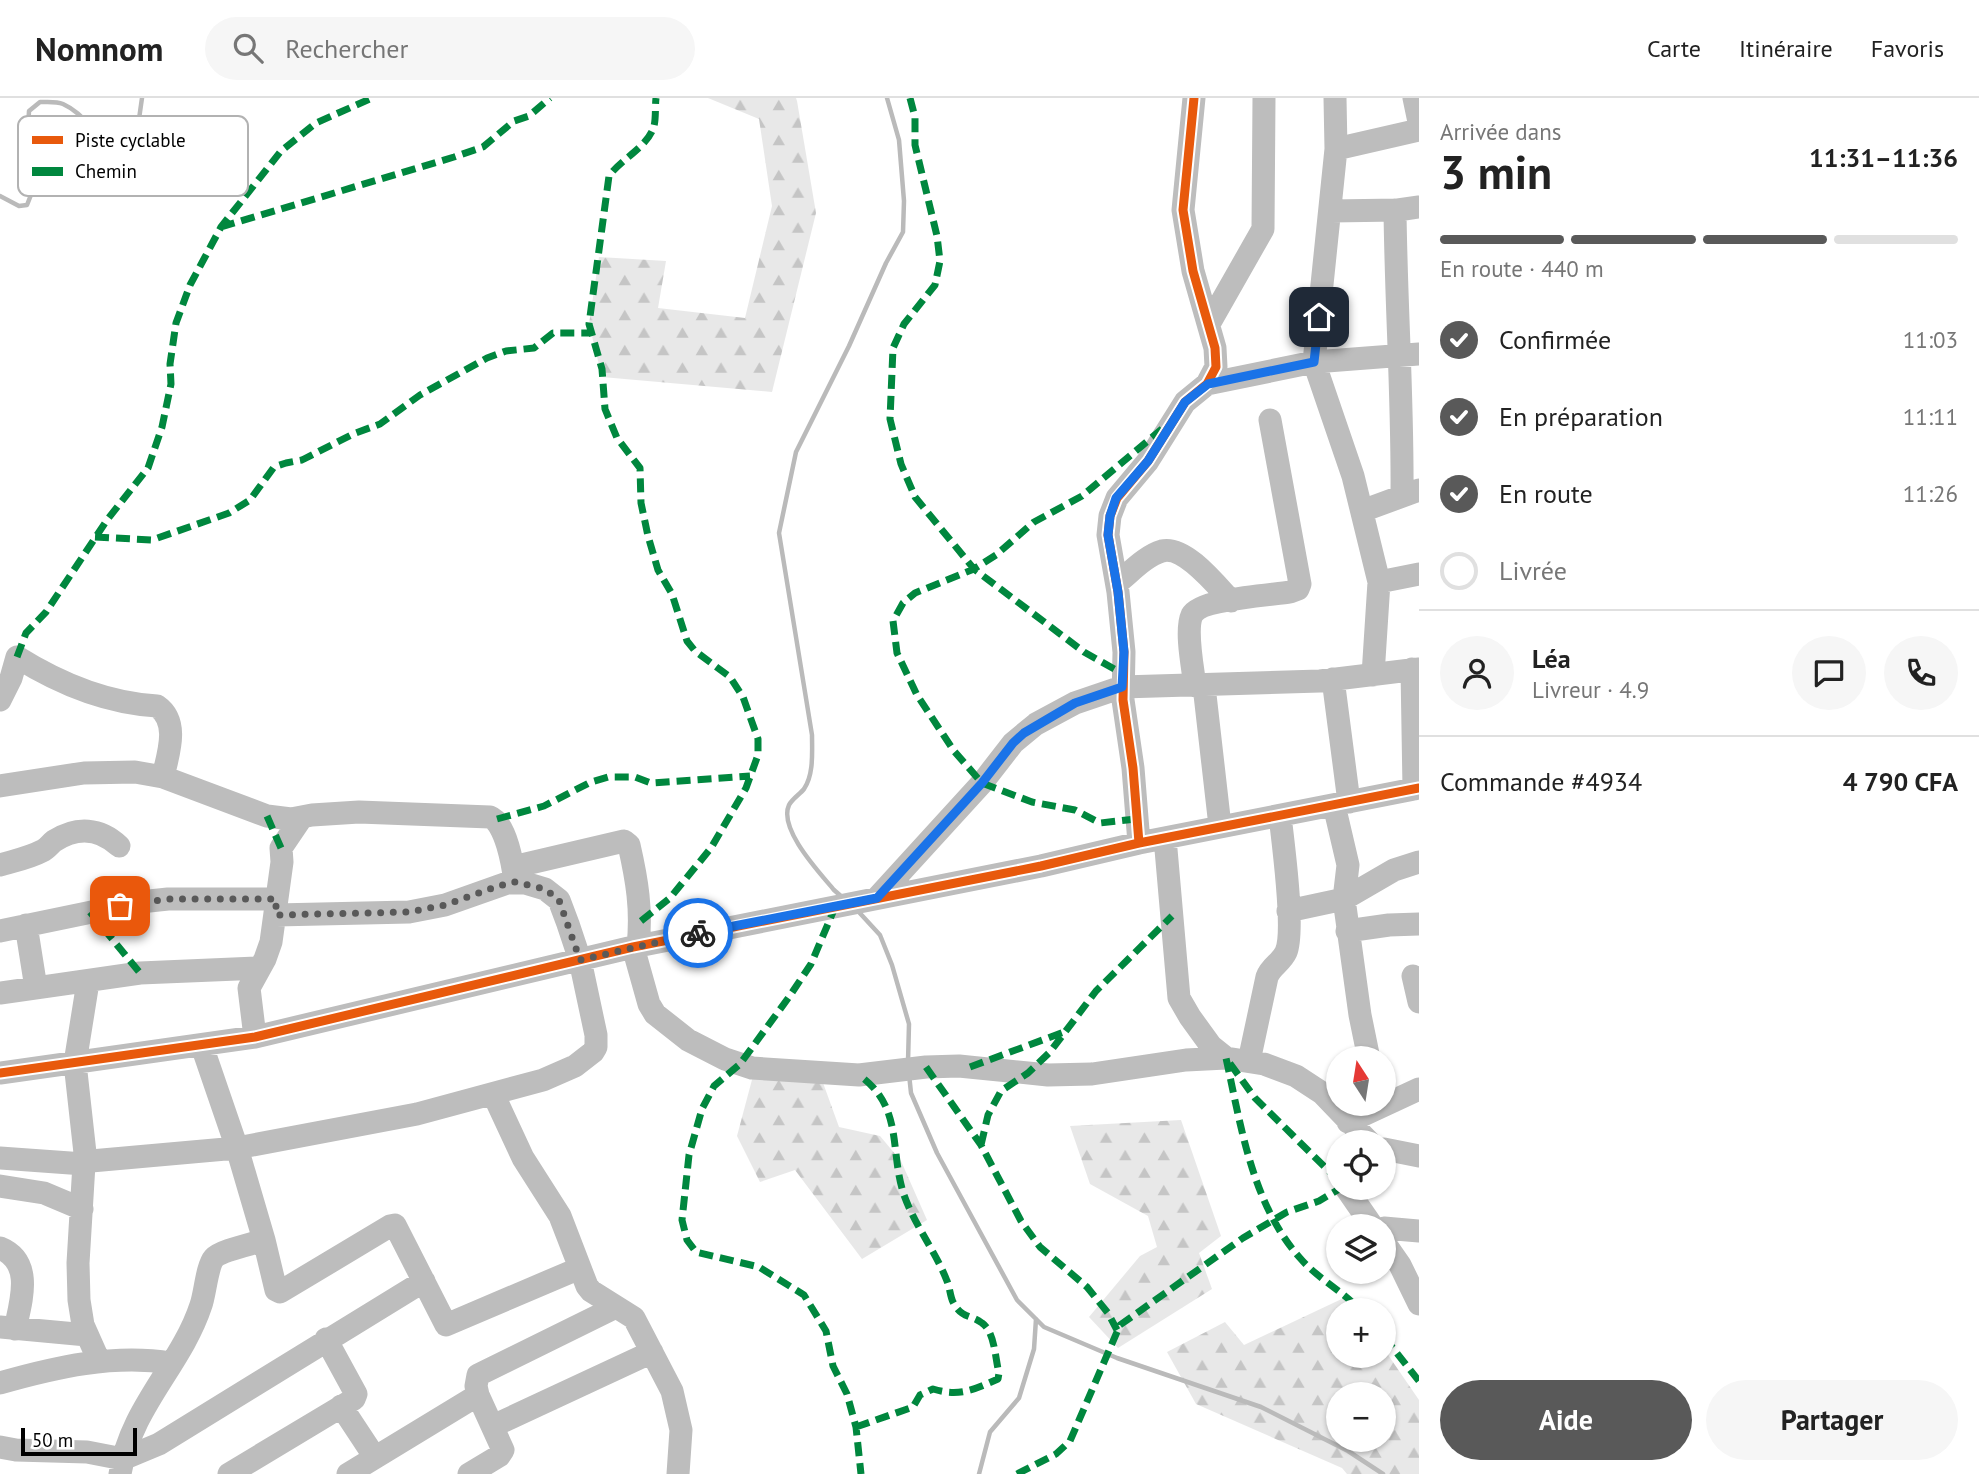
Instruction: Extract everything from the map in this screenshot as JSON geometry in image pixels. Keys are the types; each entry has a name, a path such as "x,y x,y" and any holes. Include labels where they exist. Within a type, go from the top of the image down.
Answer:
{"street":[{"path":"1194,98 1183,210 1193,271 1215,348 1216,367 1208,384"},
{"path":"1209,324 1263,229 1264,98"},
{"path":"1335,98 1336,149 1314,362 1362,511 1379,582 1373,675"},
{"path":"1414,98 1419,122"},
{"path":"1336,149 1419,130"},
{"path":"1331,211 1419,207"},
{"path":"1362,511 1410,493 1402,405 1408,355 1395,210"},
{"path":"1139,843 1122,687 1124,652 1117,583 1108,535 1116,498 1148,461 1185,402 1208,384 1314,362 1408,355"},
{"path":"1220,826 1200,685 1190,636 1192,615 1209,604 1290,592 1298,589 1300,584 1270,420"},
{"path":"1117,583 1162,551 1174,551 1196,564 1231,601"},
{"path":"1379,582 1419,574"},
{"path":"0,700 18,657 40,671 88,693 136,705 157,706 167,717 170,727 170,743 163,777"},
{"path":"0,1073 255,1037 636,946 1041,866 1220,826 1416,788 1416,669 1333,679 1122,687 1075,703 1024,733 1013,743 982,783 877,898"},
{"path":"1333,679 1348,866 1344,899 1367,1046"},
{"path":"0,786 84,773 135,772 163,777 267,816 291,819 359,812 491,817 499,822 514,875 553,893 559,900 580,960 596,1035 593,1052 575,1066 543,1080 490,1096 368,1125 237,1148 85,1163 0,1158"},
{"path":"1249,1061 1267,977 1288,947 1288,911 1280,816"},
{"path":"255,1037 250,988 271,942 282,862 281,848 302,817"},
{"path":"0,865 41,852 54,841 80,831 92,830 104,834 119,846"},
{"path":"1165,838 1179,998 1211,1046 1226,1058"},
{"path":"0,931 141,902 168,899 276,907 409,912 445,905 498,886 514,875 624,841 629,845 639,891 641,921 636,946 649,1004 655,1014 688,1040 725,1059 752,1068 859,1075 959,1066 1048,1075 1092,1074 1186,1060 1226,1058 1264,1063 1296,1076 1322,1093 1356,1130"},
{"path":"1288,911 1344,899 1394,870 1419,862"},
{"path":"1347,931 1419,924"},
{"path":"26,925 36,988"},
{"path":"0,993 140,973 259,968"},
{"path":"1413,976 1419,1002"},
{"path":"88,982 75,1063 85,1163 78,1264 79,1300 87,1335 99,1361"},
{"path":"202,1046 237,1148 275,1287 280,1292 395,1225 446,1325 580,1268"},
{"path":"1396,1099 1419,1089"},
{"path":"490,1096 496,1100 523,1158 560,1216 591,1291 634,1318 652,1352 676,1403 681,1443 678,1474"},
{"path":"1396,1151 1419,1156"},
{"path":"0,1186 44,1193 82,1209"},
{"path":"1396,1229 1419,1231"},
{"path":"121,1466 133,1429 145,1405 189,1333 201,1305 214,1258 264,1240"},
{"path":"0,1248 16,1257 20,1266 21,1301 7,1328 87,1335"},
{"path":"1396,1259 1418,1300"},
{"path":"121,1466 424,1281"},
{"path":"484,1470 503,1450 478,1395 476,1378 482,1372 616,1307"},
{"path":"233,1473 354,1399 356,1394 326,1339"},
{"path":"493,1426 652,1352"},
{"path":"0,1383 99,1361 144,1359 171,1363"},
{"path":"348,1474 478,1395"},
{"path":"341,1406 374,1456"},
{"path":"0,1447 87,1452 121,1466"}],"green space":[{"path":"708,98 796,98 797,101 816,213 772,392 602,377 589,324 599,257 666,261 658,308 745,318 772,206 759,119"},
{"path":"753,1076 822,1080 839,1127 880,1136 901,1161 927,1220 862,1259 795,1170 760,1182 737,1136"},
{"path":"1181,1120 1221,1236 1199,1253 1212,1289 1118,1348 1089,1317 1140,1256 1157,1247 1148,1216 1090,1184 1070,1126"},
{"path":"1326,1306 1326,1368 1396,1366 1419,1400 1419,1474 1347,1474 1342,1468 1196,1404 1167,1352 1225,1322 1244,1345"}],"waterway":[{"path":"139,116 142,98"},
{"path":"842,897 802,850 789,826 787,815 789,805 804,789 809,777 812,735 779,533 796,452 903,232 904,201 899,140 887,98"},
{"path":"29,116 29,111 40,102 63,104 80,116"},
{"path":"0,196 19,206 27,205 31,196"},
{"path":"857,910 880,935 892,965 909,1024 908,1062"},
{"path":"909,1074 911,1093 937,1153 1017,1300 1044,1327 1117,1358 1261,1407 1348,1451 1383,1474"},
{"path":"979,1474 990,1432 1019,1398 1034,1349 1036,1319"}],"marked path":[{"path":"248,193 281,151 316,123 372,98"},
{"path":"221,227 483,147 514,121 529,116 550,98"},
{"path":"641,921 670,898 711,848 746,788 758,755 758,739 743,697 730,677 695,651 687,641 672,594 658,570 641,503 640,468 617,438 605,409 602,369 589,324 609,176 651,133 655,123 656,98"},
{"path":"910,98 915,117 915,145 937,236 940,261 935,285 904,324 893,348 890,419 901,464 915,497 974,569 1084,652 1123,674"},
{"path":"17,657 26,633 46,612 107,520 148,468 162,427 171,384 170,364 176,323 190,285 221,227 245,196"},
{"path":"95,537 152,540 229,513 250,500 274,467 302,460 353,434 380,424 420,395 487,358 506,351 534,348 553,333 592,333"},
{"path":"1136,819 1100,823 1075,810 1032,802 982,783 954,751 917,695 897,653 893,621 903,603 915,593 974,569 996,555 1034,522 1082,496 1162,429"},
{"path":"497,819 544,806 591,782 608,777 635,777 651,783 750,776"},
{"path":"267,816 281,848"},
{"path":"836,905 811,964 740,1064 714,1086 702,1109 689,1155 682,1220 687,1240 696,1252 759,1267 804,1295 826,1331 833,1366 847,1394 856,1427 861,1474"},
{"path":"90,912 140,973"},
{"path":"981,1145 988,1115 1001,1091 1028,1073 1050,1052 1096,991 1172,916"},
{"path":"970,1067 1064,1032"},
{"path":"1326,1168 1255,1098 1226,1058 1243,1137 1259,1189 1270,1214 1300,1258 1347,1298"},
{"path":"926,1067 981,1145 1021,1221 1040,1247 1087,1287 1108,1313 1117,1330"},
{"path":"856,1427 913,1407 920,1395 933,1389 966,1391 998,1379 999,1373 990,1332 978,1320 963,1314 953,1302 942,1270 904,1195 889,1115 873,1087 859,1075"},
{"path":"1017,1474 1056,1454 1070,1441 1120,1325 1243,1238 1287,1212 1326,1197"},
{"path":"1396,1352 1419,1381"}],"cycle path":[{"path":"1139,843 1133,768 1123,700 1124,652 1118,592 1108,535 1110,516 1117,498 1148,461 1185,402 1207,384 1216,367 1215,348 1193,271 1183,210 1194,98"},
{"path":"0,1073 255,1037 633,947 1419,788"}],"way so far":[{"path":"120,906 168,899 238,898 276,899 276,915 409,912 445,905 515,882 545,889 559,900 580,960 698,933"}],"route":[{"path":"698,933 877,898 914,860 1024,733 1052,714 1075,703 1122,687 1124,652 1118,592 1108,535 1116,498 1148,461 1185,402 1208,384 1314,362 1319,317"}]}
